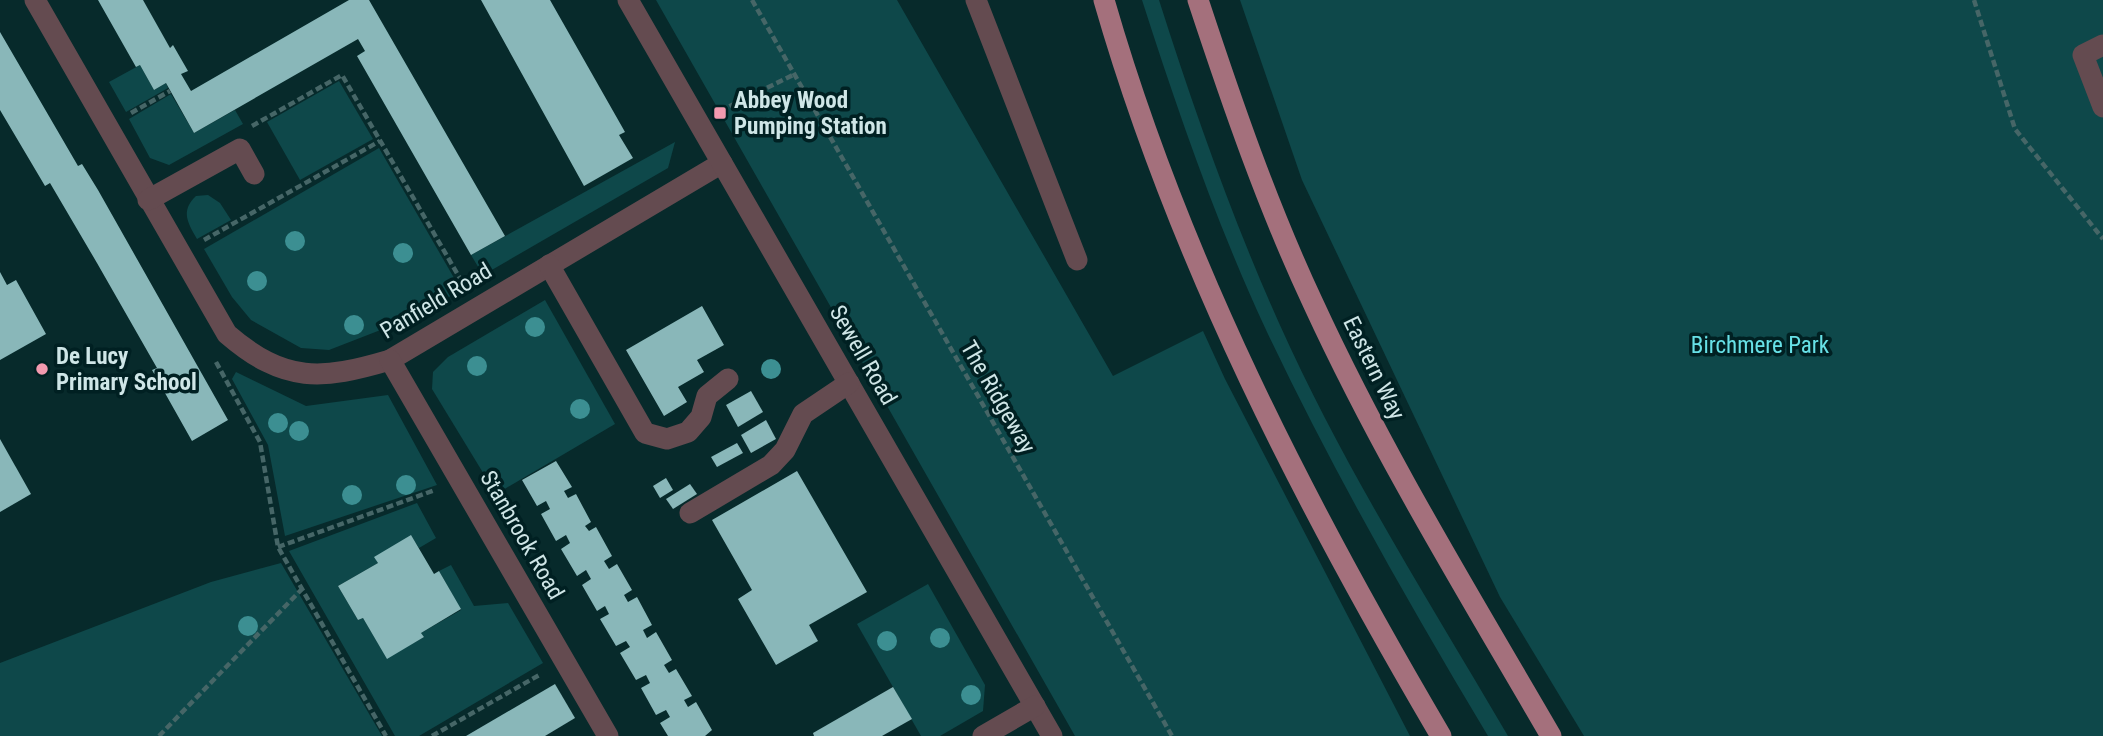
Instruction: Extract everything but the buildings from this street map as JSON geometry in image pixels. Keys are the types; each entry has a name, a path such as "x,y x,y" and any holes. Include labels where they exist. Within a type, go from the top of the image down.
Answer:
{"main road":[{"path":"1104,0 1181,227 1245,374 1363,604 1441,736"},
{"name":"Eastern Way","path":"1198,0 1246,147 1312,302 1390,459 1551,736"}],"street":[{"name":"Panfield Road","path":"35,0 148,201 227,334 254,355 313,376 342,374 390,360 722,163"},
{"name":"Sewell Road","path":"628,0 1052,736"},
{"path":"976,0 1077,260"},
{"path":"2103,45 2083,55 2103,107"},
{"path":"148,201 240,149 254,174"},
{"path":"549,265 645,433 667,439 688,432 701,417 707,396 728,379"},
{"name":"Stanbrook Road","path":"390,360 608,736"},
{"path":"690,513 771,465 785,450 803,414 849,383"},
{"path":"984,736 1034,706"}],"path":[{"name":"The Ridgeway","path":"752,0 1172,736"},
{"path":"1974,0 2015,129 2103,239"},
{"path":"240,149 253,126 342,75 477,307"},
{"path":"735,103 794,75"},
{"path":"106,127 170,92"},
{"path":"180,253 380,141"},
{"path":"227,334 211,354 260,442 278,547 386,736"},
{"path":"278,547 460,481"},
{"path":"159,736 302,589"},
{"path":"432,736 565,660"}],"green space":[{"path":"656,0 897,0 1113,376 1203,331 1225,379 1410,736 1075,736"},
{"path":"1142,0 1159,0 1230,204 1304,376 1359,481 1508,736 1488,736 1373,537 1292,384 1249,292 1215,209"},
{"name":"Birchmere Park","path":"1240,0 2103,0 2103,736 1584,736 1500,597 1302,180"},
{"path":"140,65 154,90 166,83 168,88 126,112 109,82"},
{"path":"339,81 373,139 300,180 267,122"},
{"path":"171,94 194,133 235,110 243,124 169,165 150,158 129,119"},
{"path":"675,142 668,168 483,275 471,255"},
{"path":"379,148 461,290 414,317 329,350 301,348 251,320 232,297 204,249"},
{"path":"208,195 220,203 231,220 197,239 187,217 188,207 196,196"},
{"path":"545,300 615,424 496,494 432,389 433,372 448,357"},
{"path":"236,372 306,406 388,395 437,485 285,536 268,445 232,379"},
{"path":"417,503 436,538 419,548 411,536 375,557 378,563 338,586 358,620 363,618 387,658 424,637 421,633 461,610 439,571 451,565 474,606 508,603 543,663 419,736 395,736 289,551"},
{"path":"281,563 382,736 0,736 0,663 211,582"},
{"path":"928,584 985,685 983,711 940,736 921,736 857,624"}],"place":[{"name":"Abbey Wood Pumping Station","path":"720,113"},
{"name":"De Lucy Primary School","path":"42,369"}]}
